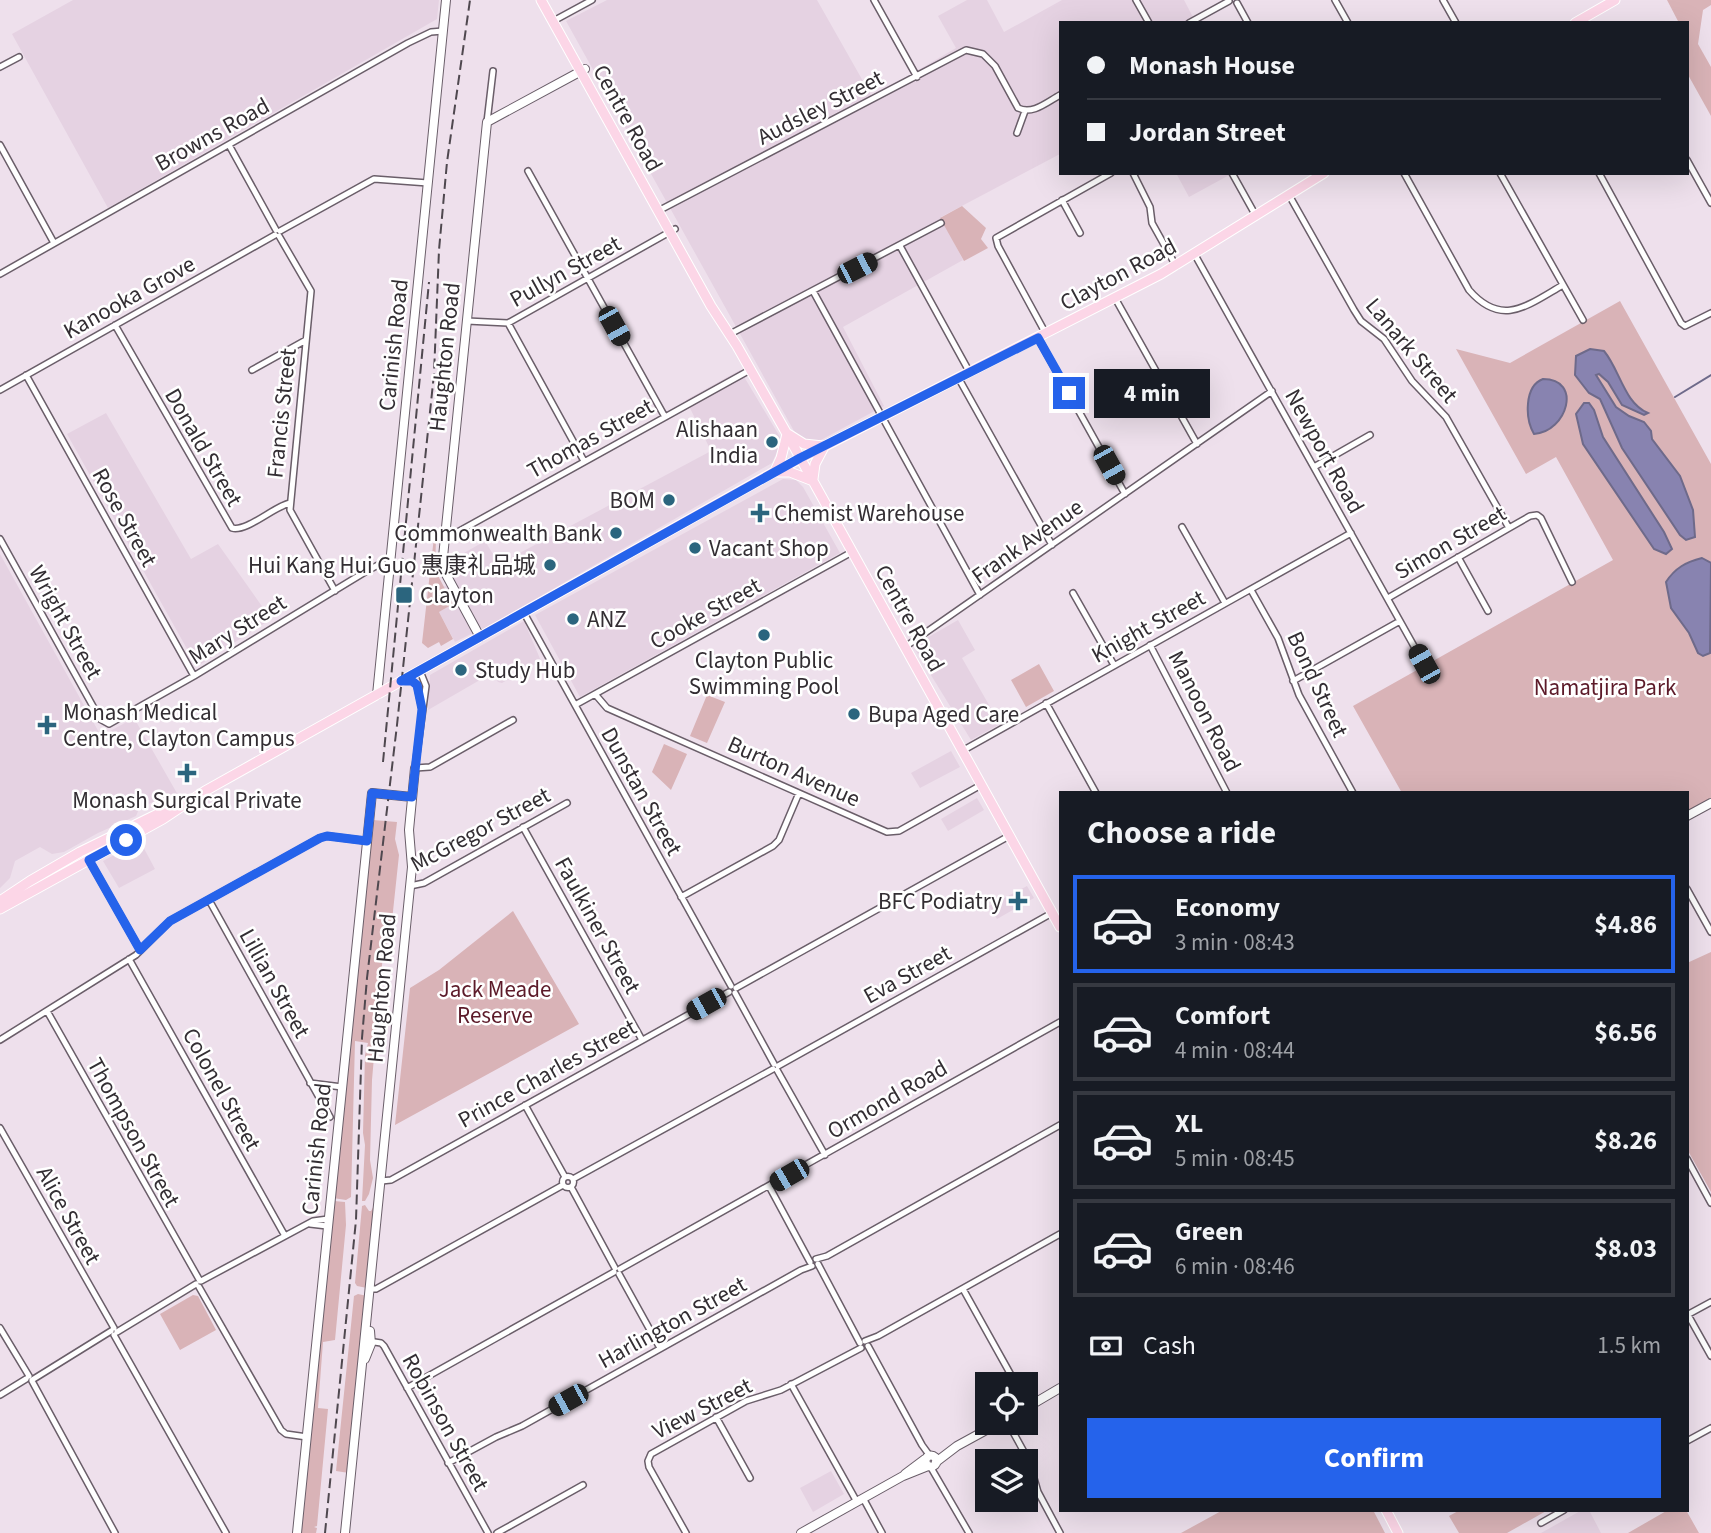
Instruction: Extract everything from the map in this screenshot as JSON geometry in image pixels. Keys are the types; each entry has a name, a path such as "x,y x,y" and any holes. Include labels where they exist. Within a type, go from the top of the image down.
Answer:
{"main road":[{"name":"Centre Road","path":"541,0 661,210 711,306 728,330 787,434 1059,925"},
{"name":"Centre Road","path":"547,0 583,71"},
{"path":"1578,21 1615,0"},
{"name":"Clayton Road","path":"0,909 774,472 1176,266 1321,175"},
{"path":"787,434 804,444 825,446 814,464 813,481 790,472 774,472 787,434"},
{"name":"Clayton Road","path":"0,901 80,852 159,812 188,801"},
{"path":"1387,1512 1398,1533"}],"street":[{"name":"Carinish Road","path":"377,695 446,0"},
{"path":"557,19 592,0"},
{"path":"875,0 917,77"},
{"path":"1136,0 1148,21"},
{"path":"1192,21 1229,0 1238,1 1247,21"},
{"path":"1335,0 1347,21"},
{"path":"1443,0 1455,21"},
{"name":"Browns Road","path":"0,274 408,43 431,32 443,31"},
{"name":"Audsley Street","path":"661,210 966,50 983,54 995,66 1018,108 1025,111"},
{"path":"0,67 19,57"},
{"name":"Haughton Road","path":"480,637 442,567 492,71"},
{"path":"487,122 583,71"},
{"path":"1017,133 1025,111 1033,110 1059,96"},
{"path":"0,145 54,243"},
{"name":"Francis Street","path":"229,145 311,291 290,510 335,591"},
{"path":"1689,164 1711,203"},
{"path":"528,171 665,416"},
{"path":"1107,175 996,237 1042,336 1125,494"},
{"path":"1134,175 1150,206 1152,223 1176,266"},
{"path":"1233,175 1256,216"},
{"path":"1405,175 1469,290 1481,304 1496,310 1509,311 1524,307 1563,285"},
{"path":"1501,175 1583,320"},
{"path":"1600,175 1684,329 1711,313"},
{"name":"Kanooka Grove","path":"0,390 374,179 428,184"},
{"name":"Lanark Street","path":"1289,195 1354,310 1362,321 1384,339 1412,381 1446,417 1509,528"},
{"path":"1062,200 1080,233"},
{"path":"728,330 813,291 941,223"},
{"name":"Pullyn Street","path":"467,321 508,323 672,231"},
{"path":"900,246 970,373"},
{"name":"Newport Road","path":"1195,255 1424,664"},
{"path":"813,291 980,595"},
{"path":"1115,298 1197,444"},
{"path":"508,323 584,461"},
{"name":"Donald Street","path":"115,325 232,528 240,529 290,503"},
{"path":"253,370 306,340"},
{"name":"Thomas Street","path":"446,535 454,534 750,370"},
{"name":"Rose Street","path":"26,375 194,676"},
{"path":"959,379 1052,545"},
{"name":"Frank Avenue","path":"905,648 1272,391"},
{"path":"1314,467 1370,436"},
{"name":"Simon Street","path":"1388,598 1530,516 1537,515 1541,518 1572,582"},
{"path":"1182,527 1225,603"},
{"name":"Knight Street","path":"962,751 1351,533"},
{"name":"Wright Street","path":"0,539 103,722"},
{"name":"Cooke Street","path":"575,705 852,552"},
{"path":"1458,557 1488,611"},
{"name":"Mary Street","path":"103,722 109,724 117,721 379,565 390,564"},
{"name":"Bond Street","path":"1251,590 1278,638 1293,681 1352,791"},
{"path":"1073,593 1114,665"},
{"name":"Dunstan Street","path":"524,613 825,1155"},
{"path":"1293,681 1399,621"},
{"name":"Manoon Road","path":"1150,645 1226,791"},
{"name":"Haughton Road","path":"347,1533 363,1366 368,1341 370,1289 412,863 409,830 426,686 420,671"},
{"path":"401,681 412,681 417,685 422,709"},
{"name":"Burton Avenue","path":"595,694 607,708 887,832 899,831 981,785"},
{"path":"1046,703 1095,791"},
{"path":"415,768 430,767 513,720"},
{"name":"Carinish Road","path":"296,1533 372,793 412,797"},
{"path":"681,897 773,846 779,840 799,793"},
{"name":"McGregor Street","path":"410,886 424,883 567,803"},
{"path":"1689,815 1711,803"},
{"name":"Faulkiner Street","path":"523,827 642,1040"},
{"path":"2,1036 129,959 166,925 320,838 327,836 367,841"},
{"name":"Prince Charles Street","path":"381,1181 391,1180 1009,836"},
{"path":"89,860 140,950"},
{"path":"1689,893 1711,932"},
{"name":"Lillian Street","path":"209,900 330,1117"},
{"name":"Eva Street","path":"573,1180 1052,913"},
{"name":"Colonel Street","path":"129,959 285,1236"},
{"name":"Thompson Street","path":"47,1011 281,1430 286,1434 307,1437"},
{"name":"Ormond Road","path":"407,1388 1059,1022"},
{"path":"310,1083 342,1087"},
{"path":"525,1105 565,1177 573,1180 571,1187 660,1348"},
{"name":"Harlington Street","path":"448,1463 522,1426 1059,1126"},
{"name":"Alice Street","path":"0,1128 226,1533"},
{"path":"1689,1163 1711,1203"},
{"path":"563,1185 565,1177"},
{"path":"370,1289 376,1289 563,1185 571,1187"},
{"path":"769,1186 804,1251 824,1276 854,1331 873,1358 969,1533"},
{"path":"0,1395 307,1224 328,1223"},
{"name":"View Street","path":"686,1533 649,1466 648,1459 652,1453 750,1399 778,1391 1059,1235"},
{"path":"963,1289 1009,1372"},
{"path":"1689,1314 1711,1302"},
{"path":"1689,1318 1711,1356"},
{"path":"0,1328 115,1533"},
{"name":"Robinson Street","path":"368,1341 383,1344 488,1533"},
{"path":"791,1384 882,1533"},
{"path":"1038,1399 1059,1388"},
{"path":"716,1417 750,1478"},
{"path":"1689,1440 1711,1428"},
{"path":"801,1533 977,1435"},
{"path":"1015,1435 1029,1461 1038,1492 1060,1533"},
{"path":"496,1533 583,1485"},
{"path":"1541,1523 1560,1512"}],"shaded area":[{"path":"73,0 439,0 437,19 108,208 12,34"},
{"path":"607,0 817,0 872,97 956,48 938,16 967,0 987,0 1004,32 1062,0 1184,0 1195,21 1059,21 1059,155 941,217 963,260 843,327 884,406 819,441 805,440 794,431 566,21"},
{"path":"1177,175 1229,175 1189,197"},
{"path":"1590,349 1604,351 1633,402 1648,413 1644,415 1622,405 1608,382 1599,374 1596,375 1616,407 1644,422 1651,431 1652,439 1680,476 1693,510 1695,537 1686,540 1680,535 1622,448 1600,399 1589,393 1575,375 1576,356"},
{"path":"740,370 780,437 781,443 772,463 483,629 479,626 448,567 450,561 485,541 499,564 711,451 686,400"},
{"path":"1543,379 1555,381 1563,387 1566,406 1555,425 1534,434 1529,420 1529,396 1532,388"},
{"path":"1584,403 1589,403 1594,410 1603,437 1664,532 1672,549 1666,554 1654,549 1583,444 1576,414"},
{"path":"106,413 191,559 218,544 271,619 198,666 67,434"},
{"path":"783,479 796,480 803,487 840,553 580,697 535,615"},
{"name":"Monash Medical Centre, Clayton Campus","path":"0,554 101,736 134,718 178,795 159,799 139,809 136,816 64,852 52,854 40,847 15,861 10,878 0,888"},
{"path":"1702,558 1711,563 1710,653 1703,656 1698,653 1689,633 1671,608 1666,582 1681,566"},
{"path":"447,585 473,633 455,642 439,612 453,604 443,587"},
{"path":"958,620 975,650 962,658 1000,724 971,740 913,646"},
{"path":"524,621 541,661 502,683 498,682 492,673 428,710 430,675"},
{"path":"951,751 960,767 920,788 911,773"},
{"path":"977,798 984,810 948,831 941,819"},
{"path":"140,841 155,869 119,888 103,861"},
{"path":"1027,886 1034,898 997,919 989,906"},
{"path":"831,1471 844,1494 813,1512 800,1488"},
{"path":"1578,1512 1590,1512 1601,1533 1541,1533"}],"green space":[{"path":"1667,0 1711,0 1711,5 1703,10 1698,44 1711,67 1711,116 1689,77 1689,21 1678,21"},
{"path":"962,206 986,228 981,239 988,248 964,261 940,218"},
{"name":"Namatjira Park","path":"1620,301 1711,464 1711,798 1689,810 1689,791 1401,791 1353,706 1613,560 1556,457 1526,474 1456,349 1510,363"},
{"path":"434,537 435,570 453,604 439,612 453,639 441,646 439,642 428,648 422,643"},
{"path":"1039,664 1054,691 1026,707 1011,680"},
{"path":"707,695 725,702 707,743 690,736"},
{"path":"664,744 687,754 671,790 652,772"},
{"path":"373,820 397,822 395,839 399,855 391,930 383,954 372,1080 370,1160 373,1178 369,1194 365,1201 362,1201 365,1055 368,1043 355,1041 351,1197 346,1200 333,1198"},
{"name":"Jack Meade Reserve","path":"513,911 579,1024 395,1125 410,988 439,970"},
{"path":"1711,952 1711,1192 1689,1153 1689,962"},
{"path":"334,1201 345,1202 346,1225 335,1340 323,1342 318,1408 328,1409 317,1526 314,1527 317,1528 316,1533 300,1533"},
{"path":"375,1204 367,1288 355,1283 362,1206 365,1205 371,1211"},
{"path":"193,1295 198,1296 216,1330 180,1350 160,1314"},
{"path":"354,1296 367,1296 349,1473 336,1471"},
{"path":"1219,1512 1374,1512 1385,1533 1181,1533"},
{"path":"1456,1512 1544,1512 1507,1533 1459,1533 1449,1516"},
{"path":"1665,1512 1687,1512 1699,1533 1628,1533"}],"waterway":[{"path":"1675,397 1711,375"}],"railway":[{"path":"325,1533 356,1220 362,1038 367,978 434,374 439,250 447,162 470,0"},
{"path":"383,762 429,282"}],"place":[{"name":"Alishaan India","path":"772,442"},
{"name":"BOM","path":"669,500"},
{"name":"Chemist Warehouse","path":"760,513"},
{"name":"Commonwealth Bank","path":"616,533"},
{"name":"Vacant Shop","path":"695,548"},
{"name":"Hui Kang Hui Guo 惠康礼品城","path":"550,565"},
{"name":"Clayton","path":"404,595"},
{"name":"ANZ","path":"573,619"},
{"name":"Clayton Public Swimming Pool","path":"764,635"},
{"name":"Study Hub","path":"461,670"},
{"name":"Bupa Aged Care","path":"854,714"},
{"name":"Monash Medical Centre, Clayton Campus","path":"47,725"},
{"name":"Monash Surgical Private","path":"187,773"},
{"name":"BFC Podiatry","path":"1018,901"}],"route":[{"path":"126,840 89,860 140,950 170,921 320,838 327,836 367,841 372,793 412,797 422,709 417,685 412,681 401,681 800,458 1038,338 1069,393"}]}
